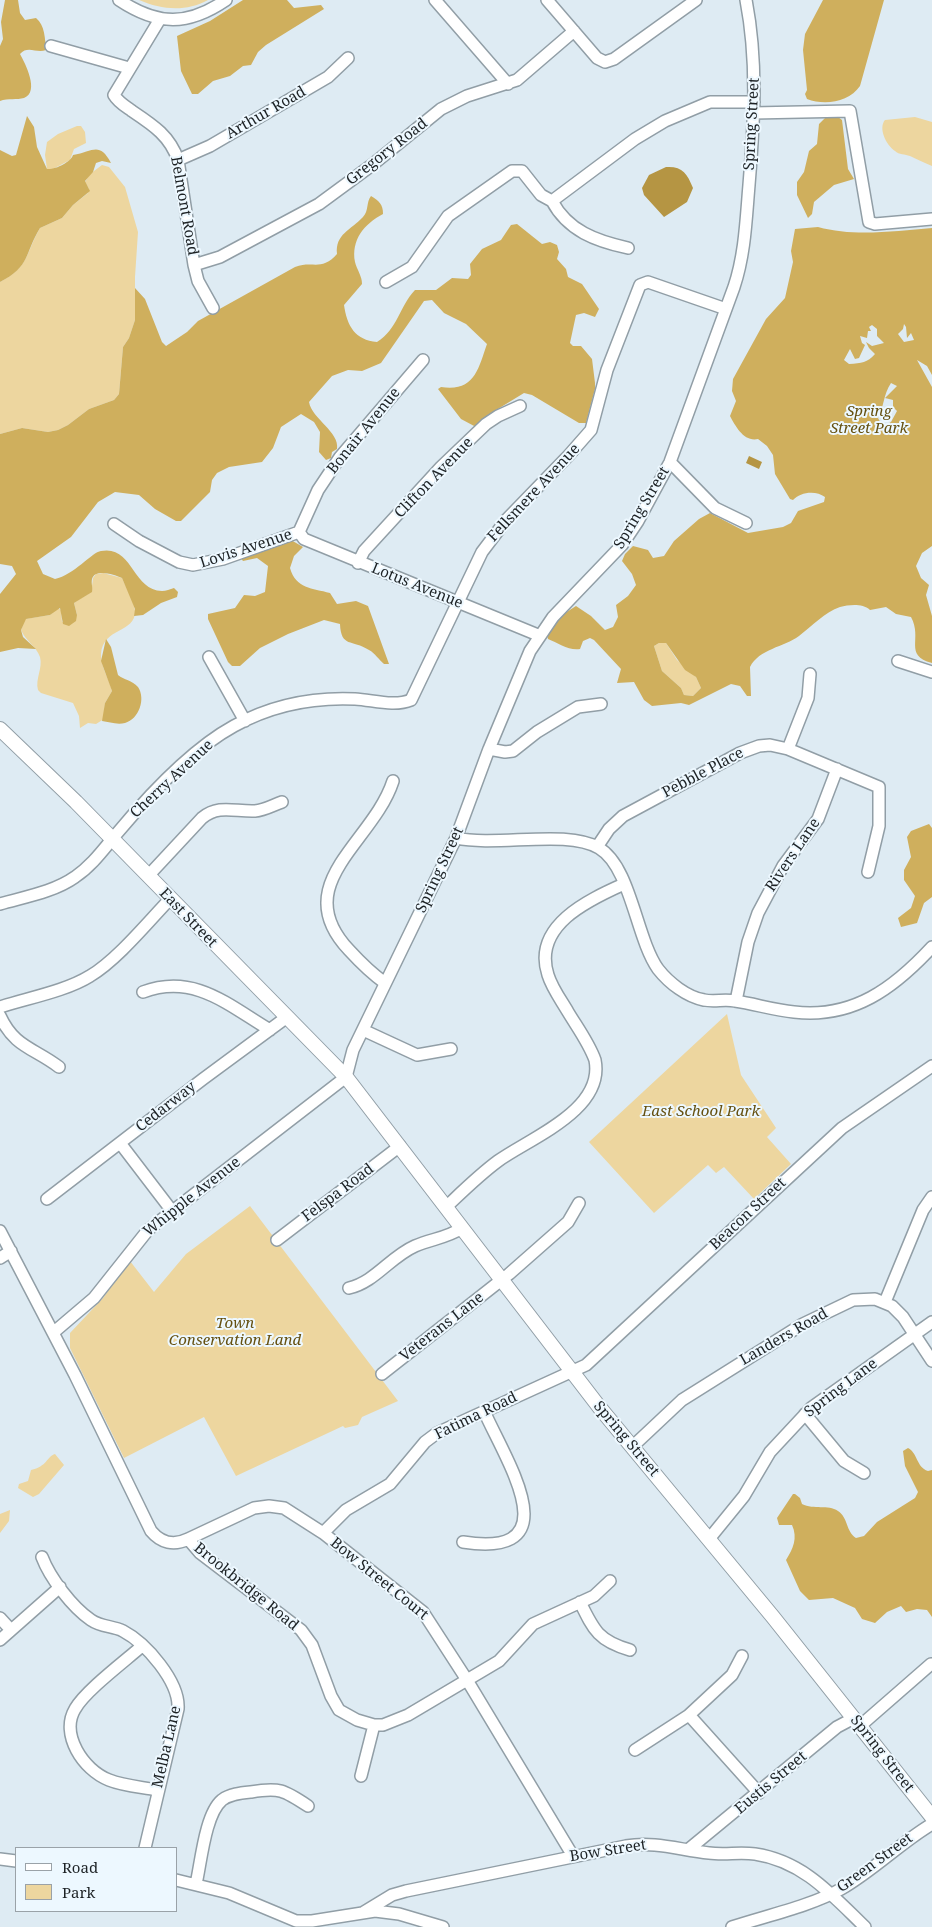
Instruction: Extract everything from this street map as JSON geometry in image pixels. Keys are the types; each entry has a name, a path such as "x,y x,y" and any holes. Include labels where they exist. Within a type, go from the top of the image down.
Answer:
{"main road":[{"name":"East Street","path":"0,730 148,876 346,1077"},
{"name":"Spring Street","path":"346,1077 632,1447 857,1722 932,1818"}],"street":[{"path":"119,0 141,13 160,19 192,18 226,0"},
{"path":"435,0 508,84"},
{"path":"548,0 597,58 605,62 614,59 696,0"},
{"name":"Spring Street","path":"346,1077 353,1050 456,838 488,749 538,636 552,617 622,545 638,521 670,462 740,268 744,242 754,107 754,48 746,0"},
{"path":"51,46 129,68 160,19"},
{"name":"Gregory Road","path":"194,265 220,257 291,220 329,197 448,105 467,96 508,84 530,71 574,31"},
{"name":"Arthur Road","path":"178,160 210,146 328,77 348,58"},
{"name":"Belmont Road","path":"129,68 116,88 115,97 164,135 173,147 178,160 194,265 198,281 213,308"},
{"path":"552,201 628,143 665,120 710,102 754,107 850,111 867,219 870,223 932,219"},
{"path":"386,282 412,266 448,216 512,170 522,172 540,195 552,201 570,222 586,236 628,248"},
{"name":"Fellsmere Avenue","path":"412,699 473,566 496,532 591,430 607,370 635,296 643,283 648,282 726,309"},
{"name":"Bonair Avenue","path":"299,532 318,490 340,457 423,360"},
{"name":"Clifton Avenue","path":"358,563 364,551 446,461 488,422 520,406"},
{"path":"670,462 716,508 746,523"},
{"name":"Lovis Avenue","path":"114,524 178,562 193,565 222,559 299,532"},
{"name":"Lotus Avenue","path":"299,532 304,539 358,563 538,636"},
{"path":"208,657 245,720"},
{"path":"898,661 916,665 932,672"},
{"path":"788,749 808,698 810,674"},
{"name":"Cherry Avenue","path":"0,904 68,882 83,871 143,806 192,757 215,738 245,720 274,708 318,700 354,699 398,703 412,699"},
{"path":"488,749 505,752 513,751 537,732 578,707 601,704"},
{"name":"Pebble Place","path":"597,847 609,829 623,816 740,753 764,745 788,749 880,787 878,834 868,872"},
{"name":"Rivers Lane","path":"736,1001 748,942 763,902 783,866 815,824 837,769"},
{"path":"385,983 368,970 336,936 328,920 326,902 332,879 376,814 393,781"},
{"path":"148,876 202,818 213,811 225,809 256,811 282,802"},
{"path":"456,838 494,842 568,840 597,847 611,860 624,884 649,951 665,976 679,988 699,998 736,1001 796,1013 849,1007 893,986 932,947"},
{"path":"446,1207 499,1161 562,1121 591,1088 596,1074 595,1060 550,980 546,967 546,953 552,934 564,918 624,884"},
{"path":"0,1007 74,984 91,976 121,949 170,899"},
{"path":"143,992 171,985 194,988 221,1001 270,1030"},
{"path":"0,1016 6,1029 16,1041 59,1067"},
{"name":"Cedarway","path":"47,1199 287,1018"},
{"path":"363,1030 418,1055 451,1049"},
{"name":"Spring Street","path":"334,1064 353,1050"},
{"name":"Beacon Street","path":"572,1371 587,1364 847,1124 932,1066"},
{"name":"Whipple Avenue","path":"54,1332 94,1298 139,1239 172,1211 346,1077"},
{"path":"120,1143 172,1211"},
{"name":"Felspa Road","path":"277,1240 400,1146"},
{"path":"932,1197 923,1210 886,1302 903,1317 932,1361"},
{"name":"Veterans Lane","path":"382,1374 502,1280 568,1222 579,1203"},
{"path":"348,1288 363,1284 413,1247 445,1237 462,1228"},
{"name":"Brookbridge Road","path":"0,1231 54,1332 150,1529 158,1538 168,1543 179,1543 188,1539 200,1553 301,1630 312,1645 336,1706 348,1716 374,1725"},
{"path":"0,1258 11,1251"},
{"name":"Landers Road","path":"632,1447 682,1400 804,1324 853,1300 870,1298 886,1302"},
{"name":"Spring Lane","path":"709,1539 744,1496 770,1452 805,1414 820,1400 932,1322"},
{"name":"Fatima Road","path":"322,1532 346,1510 390,1484 432,1436 572,1371"},
{"path":"463,1542 490,1544 506,1542 521,1531 525,1520 522,1497 484,1411"},
{"path":"805,1414 846,1463 864,1473"},
{"name":"Bow Street Court","path":"188,1539 250,1510 265,1506 287,1510 322,1532 426,1614 573,1856"},
{"name":"Melba Lane","path":"42,1557 50,1575 90,1620 99,1625 122,1631 142,1646 171,1678 178,1700 177,1714 157,1790 145,1847"},
{"path":"361,1776 374,1725 387,1724 400,1719 467,1680 503,1658 533,1624 594,1596 610,1581"},
{"path":"0,1640 60,1587"},
{"path":"580,1602 592,1626 601,1638 630,1650"},
{"path":"0,1618 11,1630"},
{"path":"142,1646 78,1704 70,1722 71,1735 79,1753 102,1777 111,1781 157,1790"},
{"path":"635,1750 689,1715 732,1675 742,1656"},
{"name":"Eustis Street","path":"689,1849 837,1727 857,1722 932,1664"},
{"path":"689,1715 759,1793"},
{"path":"196,1884 212,1816 218,1804 226,1798 238,1793 275,1788 286,1791 308,1806"},
{"name":"Green Street","path":"732,1927 831,1894 855,1880 905,1841 932,1824"},
{"name":"Bow Street","path":"364,1912 392,1894 573,1856 647,1843 709,1854 744,1853 771,1857 806,1873 865,1927"},
{"path":"0,1859 15,1861"},
{"path":"178,1880 229,1893 296,1921 312,1922 364,1912 394,1913 443,1927"}],"green space":[{"path":"5,0 18,0 20,13 25,20 36,18 39,21 44,32 46,50 26,50 20,54 30,77 31,90 29,95 24,98 0,101 0,46 3,39 1,22"},
{"path":"139,0 208,0 183,8 165,8"},
{"path":"243,0 287,0 294,8 321,5 324,9 266,45 258,52 251,65 243,66 230,76 213,81 198,94 192,94 181,71 177,36 210,21"},
{"path":"823,0 884,0 860,86 850,96 829,102 807,99 805,94 807,90 803,50 805,34"},
{"path":"27,116 34,127 37,147 47,169 62,165 72,158 73,155 95,150 103,152 111,163 102,161 96,163 93,172 85,181 90,191 73,205 62,218 40,228 22,265 0,282 0,150 12,156 16,155"},
{"path":"826,117 838,117 842,120 848,169 854,179 834,185 814,202 812,214 808,218 797,195 797,182 804,172 809,151 817,144 819,124"},
{"path":"915,117 932,122 932,166 910,156 900,154 889,145 884,136 882,127 885,120"},
{"path":"81,126 85,132 86,143 74,149 70,160 51,170 47,169 45,155 47,142 58,134"},
{"path":"102,165 109,167 125,187 138,232 135,320 129,338 123,347 119,394 114,400 89,409 58,430 48,432 22,428 0,434 0,282 22,265 40,228 62,218 73,205 88,193 89,189 85,182 90,174"},
{"path":"371,196 380,203 383,214 360,233 355,247 355,262 362,284 344,305 347,319 353,331 369,341 377,342 390,331 405,303 415,290 436,290 452,278 468,279 471,275 470,264 482,249 501,240 511,225 517,224 542,244 550,242 557,245 559,252 557,259 566,269 568,277 582,284 599,309 595,317 584,313 576,315 570,343 573,346 581,346 592,359 595,389 586,423 579,423 532,395 524,393 488,415 476,427 461,419 438,389 441,387 452,388 461,386 468,382 481,362 487,344 466,324 444,313 432,300 424,301 381,363 362,371 348,370 332,376 309,402 315,414 330,431 337,443 337,449 332,452 331,458 326,460 319,452 320,432 314,422 301,414 281,427 273,448 262,462 229,467 217,473 212,480 210,492 181,521 176,521 155,509 139,495 115,492 98,502 71,537 37,561 43,574 55,579 69,573 97,552 112,551 120,555 144,583 152,589 162,591 174,588 178,592 177,597 161,603 143,615 134,616 135,609 122,578 106,573 97,574 92,579 92,592 74,603 77,615 76,621 69,626 63,624 60,608 50,615 26,619 21,630 23,637 36,649 18,648 0,652 0,594 16,574 12,566 0,564 0,434 22,428 48,432 58,430 89,409 114,400 119,394 123,347 129,338 135,320 135,288 145,299 162,342 166,346 187,332 198,321 295,267 326,263 337,254 337,247 341,237 365,215"},
{"name":"Spring Street Park","path":"818,227 860,233 932,228 932,375 927,366 917,360 932,387 932,546 922,553 916,566 921,578 929,585 926,595 932,616 932,663 918,656 915,645 914,625 911,617 896,614 886,607 870,610 859,605 840,607 829,612 793,640 766,652 754,661 750,667 751,696 747,696 740,686 731,684 689,705 681,703 652,706 644,700 634,682 617,683 621,669 594,640 590,638 583,641 580,649 576,649 568,648 548,639 547,635 562,615 576,606 591,616 605,630 613,627 618,617 616,605 628,596 636,585 632,574 622,561 625,554 633,546 648,550 653,558 664,556 674,541 699,519 710,513 748,533 783,527 791,523 798,511 824,502 825,497 817,493 808,493 800,495 793,500 790,499 775,474 773,455 767,446 758,439 745,436 730,416 736,401 732,391 733,379 766,319 785,298 793,262 791,251 795,229","holes":["904,324 907,338 911,333 914,340 904,342 898,334 903,329","872,325 877,329 877,336 884,343 872,346 866,342 875,354 864,362 849,364 844,360 850,349 855,359 859,358 865,345 862,343 860,336 867,338 868,331 871,331 869,327","891,383 897,386 885,398 893,400 893,407 897,411 891,422 883,427 878,418 888,387","659,643 666,643 685,670 696,677 701,688 693,696 684,695 681,688 662,671 654,646"]},
{"path":"291,540 303,547 294,556 290,568 296,580 311,588 330,593 337,604 356,601 368,606 389,664 384,664 369,650 345,640 340,624 324,620 288,634 260,648 240,666 232,666 228,662 208,619 208,614 235,608 244,595 255,596 265,592 268,566 257,558 243,561 240,557"},
{"path":"103,573 122,578 132,598 135,611 134,618 125,627 107,639 103,645 101,659 112,691 105,703 104,719 96,724 88,723 80,728 79,716 73,703 41,693 38,690 40,657 21,630 25,619 50,615 58,608 61,610 62,622 77,615 74,603 90,592 93,578 96,574"},
{"path":"106,639 111,647 118,675 131,681 138,687 140,692 140,708 130,721 125,723 116,724 102,721 105,703 112,691 101,661"},
{"path":"659,643 666,643 677,660 696,677 701,688 693,696 684,695 681,688 662,671 654,646"},
{"path":"929,824 932,828 932,897 924,903 917,923 901,927 898,918 911,908 915,896 904,880 904,870 911,857 907,837 911,831"},
{"name":"East School Park","path":"727,1014 741,1075 776,1128 767,1137 791,1164 754,1199 724,1167 716,1173 708,1165 654,1213 589,1142"},
{"name":"Town Conservation Land","path":"250,1206 398,1401 362,1417 358,1425 345,1428 343,1426 236,1476 204,1417 124,1458 70,1348 70,1333 103,1298 130,1261 154,1292 186,1254"},
{"path":"908,1448 914,1453 924,1469 932,1470 932,1617 927,1610 917,1609 906,1612 901,1606 887,1612 875,1623 862,1619 855,1608 833,1598 809,1600 800,1591 786,1560 794,1543 794,1530 792,1525 779,1525 777,1518 793,1494 795,1494 800,1498 802,1504 807,1506 830,1508 838,1511 844,1517 850,1532 856,1538 864,1536 877,1522 915,1498 918,1492 905,1466 903,1451"},
{"path":"55,1454 64,1465 39,1494 33,1497 18,1488 19,1484 28,1481 31,1470 40,1467"},
{"path":"10,1510 9,1521 0,1533 0,1514"}],"shaded area":[{"path":"666,167 680,169 688,178 693,188 687,202 664,217 644,195 642,188 649,175"},
{"path":"749,456 762,462 759,469 746,463"}]}
